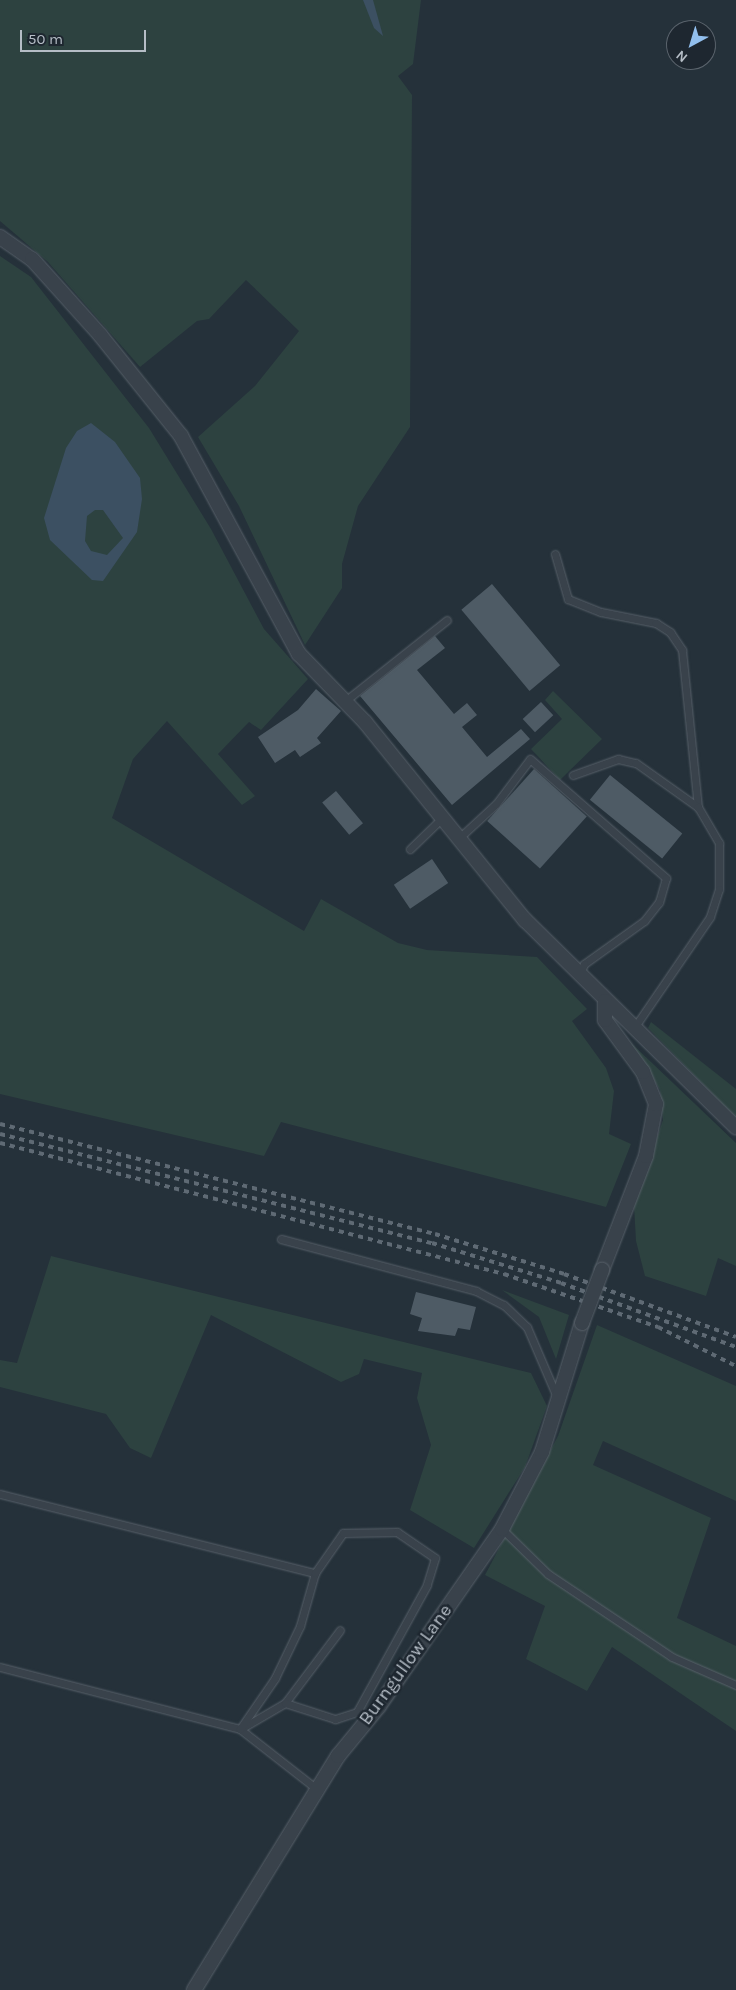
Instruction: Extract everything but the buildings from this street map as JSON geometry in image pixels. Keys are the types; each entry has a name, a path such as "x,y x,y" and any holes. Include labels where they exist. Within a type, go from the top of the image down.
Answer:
{"street":[{"path":"0,236 32,259 101,336 181,436 299,654 345,701 525,920 736,1127"},
{"name":"Burngullow Lane","path":"194,1990 318,1790 502,1529 542,1452 582,1323 646,1156 656,1104 643,1072 605,1020 605,1000"}],"lane":[{"path":"556,554 568,599 601,612 656,624 670,632 682,650 698,807"},
{"path":"345,701 447,620"},
{"path":"459,838 496,804 530,759 666,878 659,902 644,921 584,964 580,975"},
{"path":"573,775 618,759 636,763 698,807 719,843 720,889 710,917 634,1029"},
{"path":"410,849 442,818"},
{"path":"281,1239 476,1291 504,1305 528,1327 558,1400"},
{"path":"0,1494 315,1573"},
{"path":"240,1729 275,1678 300,1626 315,1573 342,1533 365,1529 398,1532 435,1558 427,1585 356,1712 335,1719 285,1704"},
{"path":"502,1529 548,1574 672,1657 736,1685"},
{"path":"240,1729 285,1704 340,1630"},
{"path":"0,1667 240,1729 318,1790"}],"green space":[{"path":"0,0 421,0 413,64 398,76 412,95 410,427 358,506 342,564 342,588 305,645 239,506 198,437 255,386 299,331 246,280 209,319 197,321 140,367 48,262 0,221"},
{"path":"0,256 31,277 149,428 211,529 264,629 308,679 261,730 249,722 218,754 255,796 242,805 167,721 133,759 112,818 304,931 321,899 398,943 427,950 537,957 587,1009 572,1021 606,1068 614,1091 609,1134 631,1144 606,1207 281,1122 264,1156 0,1094"},
{"path":"553,691 602,739 560,780 531,749 562,719 545,700"},
{"path":"651,1022 736,1089 736,1118 648,1028"},
{"path":"630,1042 736,1143 736,1266 718,1258 706,1296 645,1276 636,1241 634,1205 663,1120 660,1090"},
{"path":"51,1256 531,1373 547,1406 525,1467 474,1548 410,1510 431,1445 417,1398 422,1373 364,1359 359,1374 341,1382 211,1315 151,1458 130,1448 106,1414 0,1387 0,1360 17,1363"},
{"path":"502,1290 569,1315 556,1359 539,1317"},
{"path":"597,1325 736,1386 736,1501 603,1441 593,1465 711,1518 677,1618 736,1646 736,1731 612,1647 587,1691 526,1659 545,1606 485,1575 558,1436"}],"water":[{"path":"363,0 373,0 383,36 374,28"},
{"path":"91,423 115,442 140,478 142,499 137,532 103,581 92,580 50,540 44,518 66,448 77,431","holes":["95,510 103,510 123,538 107,555 91,551 85,541 87,516"]}],"railway":[{"path":"0,1124 435,1234 564,1274 736,1337"},
{"path":"0,1134 432,1243 561,1283 736,1347"},
{"path":"0,1143 504,1274 658,1327 736,1366"}]}
